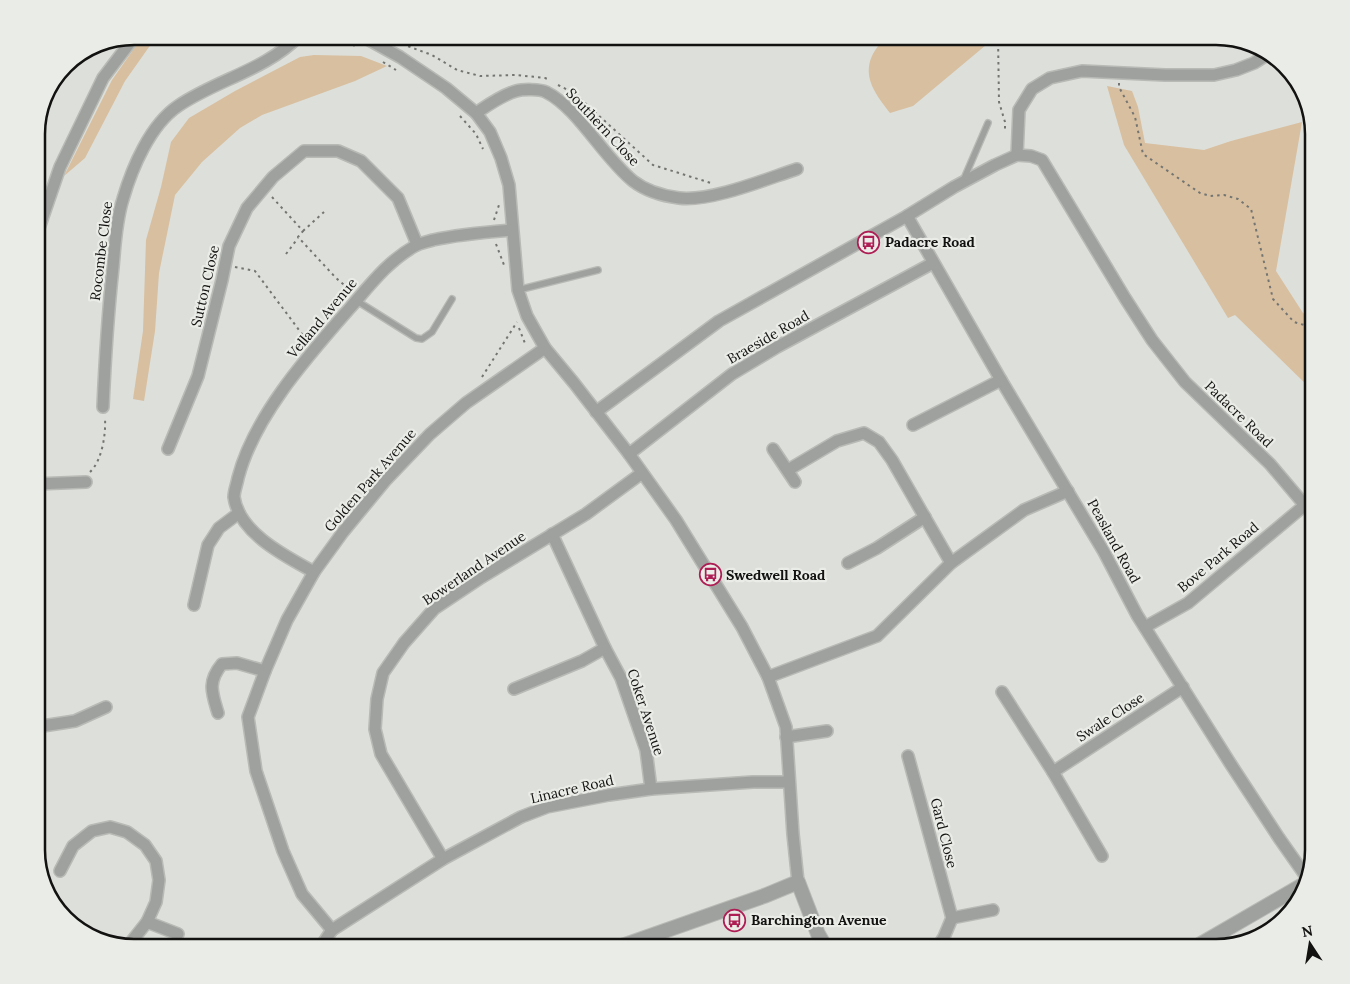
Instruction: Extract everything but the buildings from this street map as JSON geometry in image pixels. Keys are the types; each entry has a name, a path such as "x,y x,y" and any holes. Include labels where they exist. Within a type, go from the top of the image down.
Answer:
{"street":[{"name":"Rocombe Close","path":"103,407 116,233 122,200 138,156 155,130 177,106 275,56 290,45"},
{"path":"378,45 400,57 446,88 476,113 490,132 501,158 509,185 518,290 527,316 545,348 574,382 629,454 676,520 742,627 768,677 786,727 798,882 821,939"},
{"path":"45,211 60,168 103,78 127,46"},
{"path":"596,412 719,321 907,216 962,183 1016,155 1019,110 1032,89 1050,78 1082,71 1214,75 1236,70 1261,58"},
{"name":"Southern Close","path":"476,113 496,100 516,91 544,90 574,115 617,166 635,182 652,192 680,199 709,196 796,169"},
{"name":"Sutton Close","path":"168,449 198,376 229,246 247,208 273,177 304,151 338,151 361,160 398,198 417,244"},
{"name":"Padacre Road","path":"1016,155 1031,156 1042,160 1152,340 1185,382 1270,464 1305,505"},
{"name":"Peasland Road","path":"907,216 1001,380 1068,491 1145,627 1268,821 1302,871"},
{"name":"Velland Avenue","path":"239,513 234,495 243,460 261,424 317,345 372,281 395,258 417,244 442,238 512,230"},
{"name":"Braeside Road","path":"629,454 732,374 776,347 933,263"},
{"name":"Golden Park Avenue","path":"332,930 302,894 283,850 256,771 248,717 264,671 288,620 314,572 343,532 392,475 430,434 466,403 545,348"},
{"path":"914,424 1001,380"},
{"path":"788,470 837,441 864,433 879,442 888,454 951,562"},
{"path":"773,449 795,482"},
{"name":"Bowerland Avenue","path":"443,859 381,754 375,729 377,699 383,673 404,643 434,609 586,514 642,473"},
{"path":"45,483 85,479"},
{"path":"768,677 877,636 951,562 1024,510 1068,491"},
{"name":"Bove Park Road","path":"1145,627 1188,603 1305,505"},
{"path":"194,604 208,545 220,528 239,513 262,540 314,572"},
{"path":"848,563 877,548 925,517"},
{"name":"Coker Avenue","path":"552,534 621,678 646,750 651,789"},
{"path":"514,689 582,661 605,648"},
{"path":"218,714 211,682 222,664 237,663 264,671"},
{"name":"Swale Close","path":"1053,772 1183,687"},
{"path":"1002,692 1053,772 1102,856"},
{"path":"45,726 75,721 106,707"},
{"path":"786,737 827,731"},
{"name":"Gard Close","path":"908,756 952,918"},
{"name":"Linacre Road","path":"332,930 443,859 521,817 547,807 651,789 753,782 789,782"},
{"path":"60,870 73,846 92,831 110,827 127,832 145,845 156,861 159,880 156,902 147,922 134,939"},
{"path":"642,939 764,896 798,882"},
{"path":"1210,939 1296,890"},
{"path":"943,939 952,918 993,910"},
{"path":"147,922 178,934"},
{"path":"326,939 332,930"}],"lane":[{"path":"962,183 988,123"},
{"path":"518,290 598,270"},
{"path":"358,299 416,338 422,339 432,332 452,299"}],"path":[{"path":"352,45 361,50"},
{"path":"998,45 1000,102 1005,122 1006,137"},
{"path":"378,59 403,74"},
{"path":"1120,73 1119,87 1135,117 1143,154 1200,192 1210,196 1224,195 1238,199 1251,209 1273,299 1294,322 1305,325"},
{"path":"457,112 476,134 483,149"},
{"path":"263,188 303,231"},
{"path":"492,232 500,199"},
{"path":"286,254 303,231 324,212"},
{"path":"298,237 358,299"},
{"path":"225,265 255,271 302,334 317,345"},
{"path":"490,386 482,377 517,322"},
{"path":"85,479 94,468 101,451 105,420 103,407"}],"shaded area":[{"path":"137,45 151,45 125,81 85,158 64,176 112,80"},
{"path":"879,45 986,45 913,106 890,113 880,100 870,79 869,64"},
{"path":"314,55 361,56 387,66 355,81 262,115 240,128 202,162 175,195 159,273 155,331 144,401 133,399 143,331 146,240 171,142 189,118 235,91 300,57"},
{"path":"1107,86 1132,91 1138,107 1145,143 1204,150 1302,122 1276,271 1305,314 1305,383 1235,315 1228,318 1124,145"}],"place":[{"name":"Padacre Road","path":"869,242"},
{"name":"Swedwell Road","path":"710,575"},
{"name":"Barchington Avenue","path":"735,920"}]}
